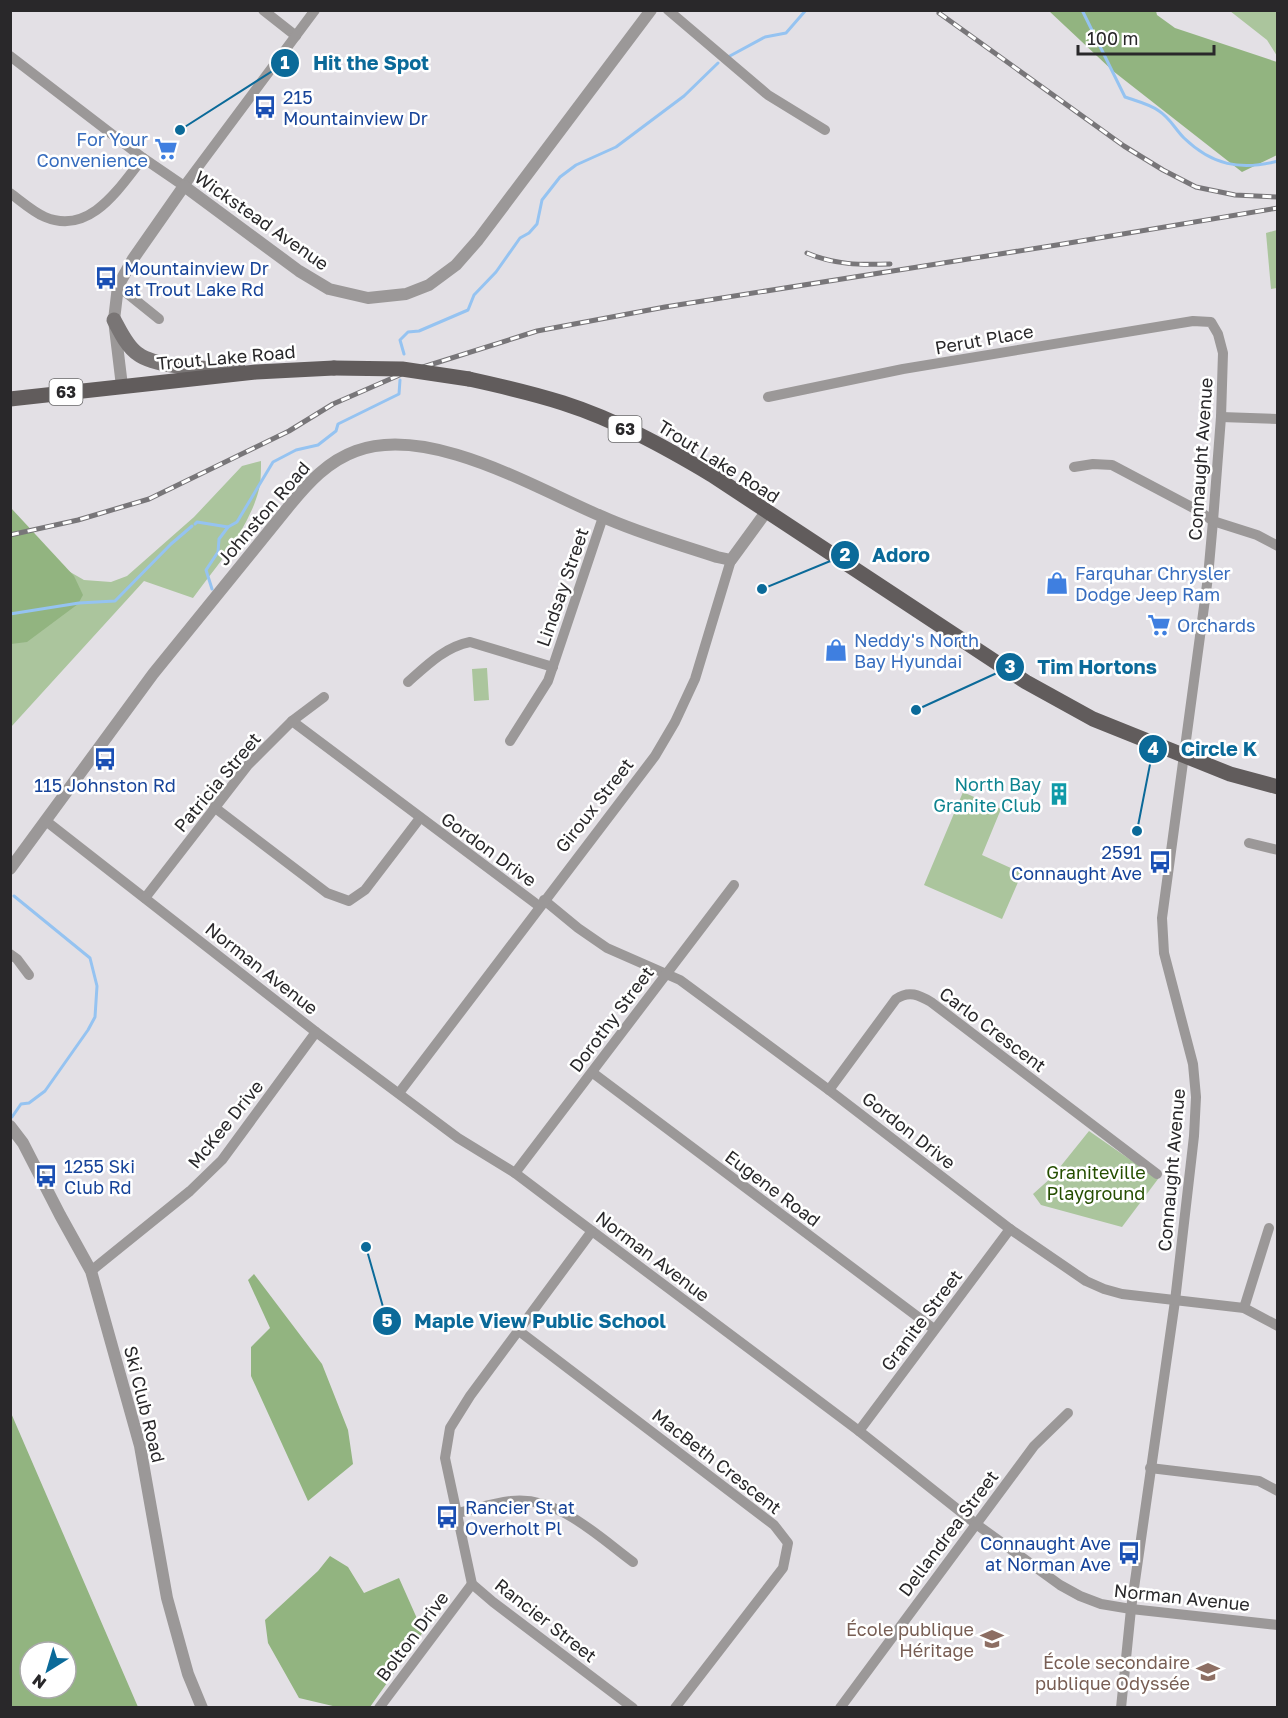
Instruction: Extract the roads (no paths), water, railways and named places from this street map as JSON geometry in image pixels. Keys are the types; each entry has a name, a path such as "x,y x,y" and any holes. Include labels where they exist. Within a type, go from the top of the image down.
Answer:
{"main road":[{"path":"114,320 137,354 160,363 256,372"},
{"name":"Trout Lake Road","path":"10,399 256,372 334,368 402,369 469,379 531,393 601,418 664,447 712,475 1026,682 1093,719 1230,774 1278,787"}],"street":[{"path":"263,10 296,36"},
{"path":"122,386 114,320 118,286 133,259 184,186 315,10"},
{"name":"Wickstead Avenue","path":"10,56 143,158 299,271 329,289 368,298 406,294 429,285 456,265 478,240 651,10"},
{"path":"668,10 768,95 825,130"},
{"path":"10,193 44,217 63,222 86,218 104,206 143,158"},
{"path":"118,286 159,319"},
{"name":"Perut Place","path":"768,398 903,369 1208,321"},
{"name":"Connaught Avenue","path":"1121,1707 1131,1609 1175,1301 1194,1137 1196,1097 1193,1064 1164,954 1162,918 1214,521 1221,417 1222,353 1218,334 1208,321"},
{"path":"1221,417 1278,419"},
{"name":"Johnston Road","path":"10,869 153,674 309,483 332,463 356,450 382,445 408,445 435,449 488,465 603,517 731,560"},
{"path":"1074,467 1092,464 1112,465 1199,510 1214,521 1257,535 1278,546"},
{"name":"Giroux Street","path":"399,1093 655,756 675,722 695,680 731,560 766,512"},
{"name":"Lindsay Street","path":"510,741 548,681 603,517"},
{"path":"408,682 446,650 458,644 470,642 553,667"},
{"name":"Patricia Street","path":"145,898 248,765 292,721 324,697"},
{"name":"Gordon Drive","path":"292,721 420,818 607,948 680,980 829,1090 1010,1229 1069,1270 1104,1289 1122,1294 1244,1308 1278,1326"},
{"path":"214,807 327,893 349,901 365,890 420,818"},
{"name":"Norman Avenue","path":"46,821 316,1032 458,1138 515,1173 859,1431 976,1524 1070,1591 1101,1604 1131,1609 1278,1625"},
{"path":"1249,843 1278,850"},
{"name":"Dorothy Street","path":"515,1173 734,885"},
{"path":"10,954 17,959 29,975"},
{"name":"Carlo Crescent","path":"829,1090 896,999 903,994 912,993 931,1002 1157,1173"},
{"name":"McKee Drive","path":"92,1271 190,1191 222,1160 316,1032"},
{"name":"Eugene Road","path":"593,1073 934,1329"},
{"name":"Ski Club Road","path":"10,1126 23,1143 92,1271 140,1446 167,1598 188,1674 202,1707"},
{"path":"1244,1308 1269,1228"},
{"name":"Granite Street","path":"859,1431 1010,1229"},
{"name":"Rancier Street","path":"592,1231 470,1396 450,1428 445,1458 472,1584 633,1707"},
{"name":"MacBeth Crescent","path":"519,1330 774,1525 788,1543 783,1568 675,1707"},
{"name":"Dellandrea Street","path":"840,1707 1034,1446 1068,1413"},
{"path":"1150,1468 1259,1481 1278,1491"},
{"path":"457,1513 512,1500 539,1502 565,1513 633,1562"},
{"name":"Bolton Drive","path":"379,1707 472,1584"}],"waterway":[{"path":"728,57 765,37 786,33 806,10"},
{"path":"1082,10 1125,97 1159,111 1184,138 1216,160 1239,165 1278,161"},
{"path":"404,354 400,340 408,332 419,331 468,310 474,295 496,272 520,238 529,233 537,224 542,200 560,177 576,165 616,147 684,96 718,63"},
{"path":"212,589 206,570 218,552 219,539 228,527 237,522 273,462 296,450 318,445 336,431 338,424 399,394 400,380"},
{"path":"195,524 197,522 228,527"},
{"path":"10,614 79,603 115,601 192,526"},
{"path":"12,1117 21,1104 29,1103 45,1091 88,1030 95,1017 97,986 90,958 14,896"}],"railway":[{"path":"939,13 1124,146 1163,170 1196,187 1235,195 1278,197"},
{"path":"10,535 78,520 149,499 289,431 333,404 404,373 537,331 665,307 1278,208"},
{"path":"807,253 828,260 848,263 890,264"}],"place":[{"name":"215 Mountainview Dr","path":"265,107"},
{"name":"Hit the Spot","path":"180,130"},
{"name":"For Your Convenience","path":"166,149"},
{"name":"Mountainview Dr at Trout Lake Rd","path":"106,278"},
{"name":"Farquhar Chrysler Dodge Jeep Ram","path":"1057,583"},
{"name":"Adoro","path":"762,589"},
{"name":"Orchards","path":"1159,625"},
{"name":"Neddy's North Bay Hyundai","path":"836,650"},
{"name":"Tim Hortons","path":"916,710"},
{"name":"115 Johnston Rd","path":"105,759"},
{"name":"North Bay Granite Club","path":"1059,794"},
{"name":"Circle K","path":"1137,831"},
{"name":"2591 Connaught Ave","path":"1160,862"},
{"name":"1255 Ski Club Rd","path":"46,1176"},
{"name":"Maple View Public School","path":"366,1247"},
{"name":"Rancier St at Overholt Pl","path":"447,1517"},
{"name":"Connaught Ave at Norman Ave","path":"1129,1553"},
{"name":"École publique Héritage","path":"992,1639"},
{"name":"École secondaire publique Odyssée","path":"1208,1672"}],"park label":[{"name":"Graniteville Playground","path":"1096,1182"}]}
